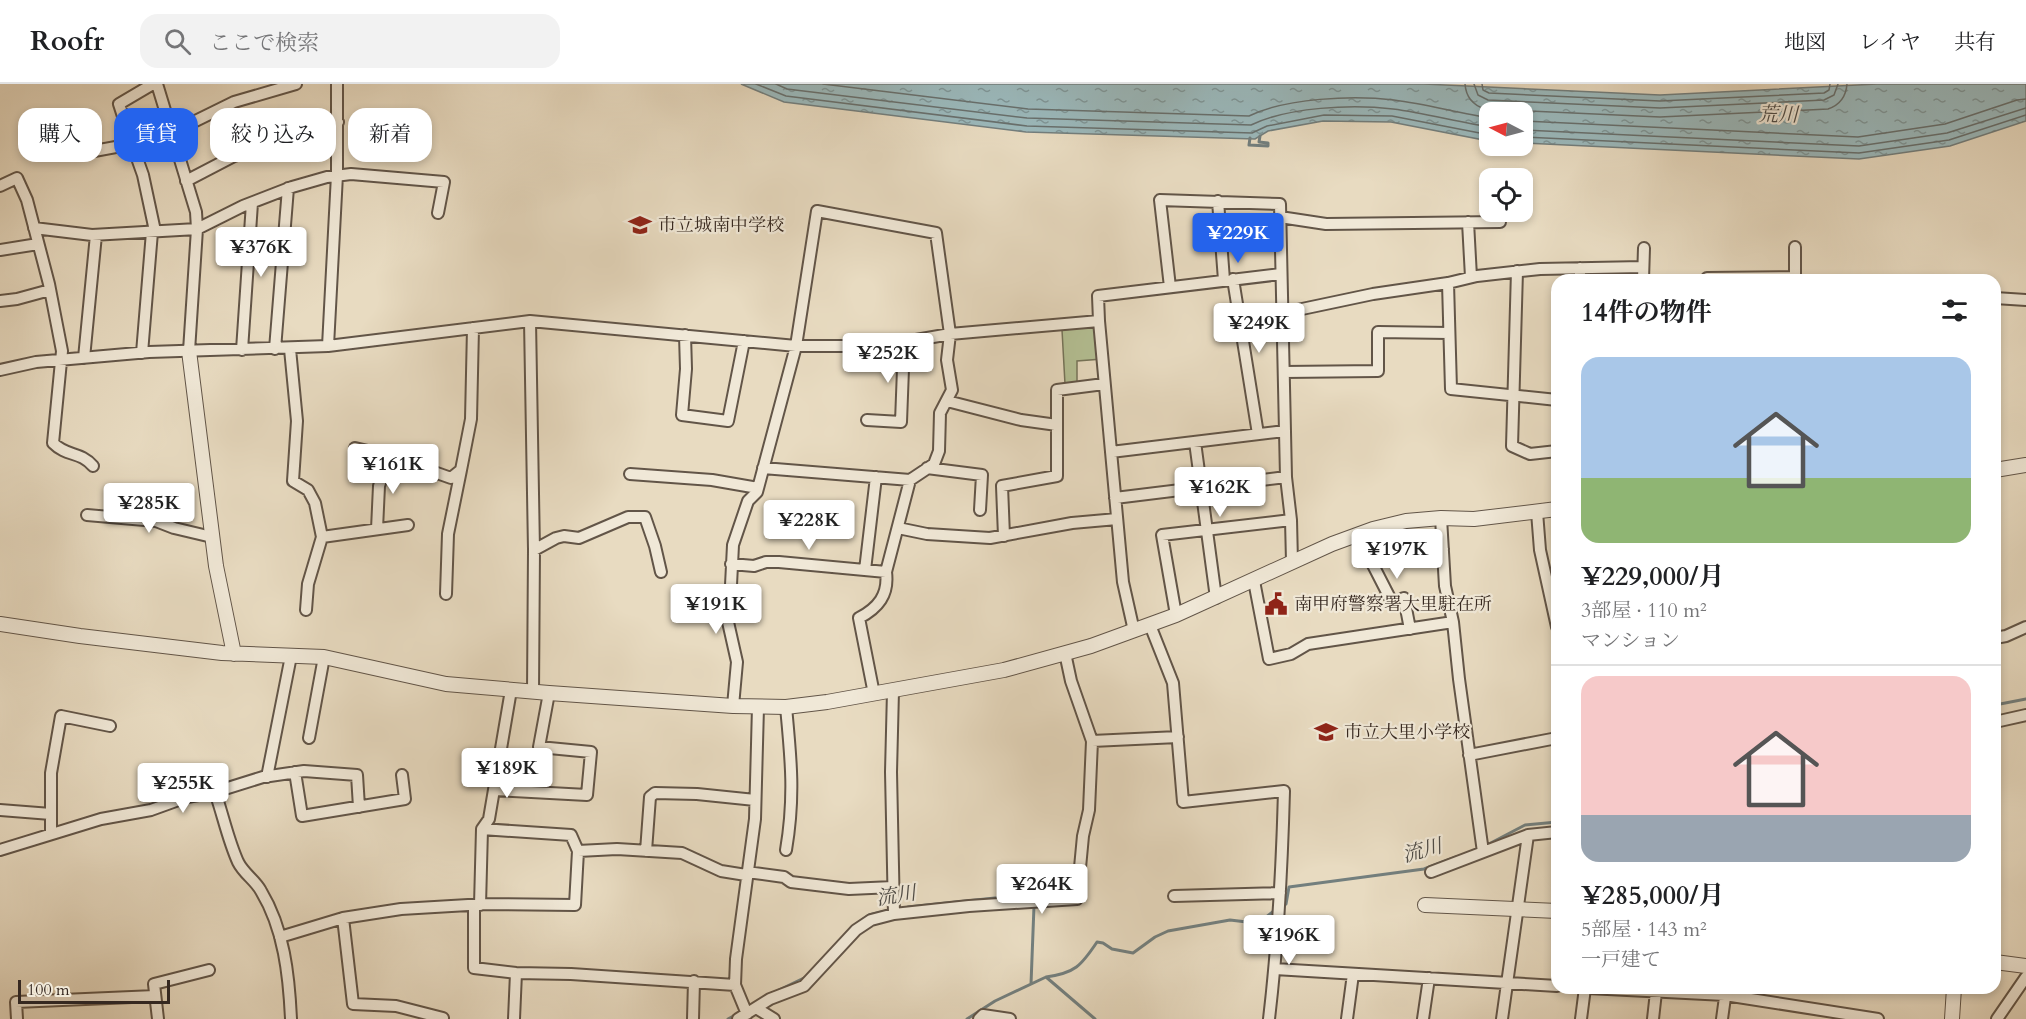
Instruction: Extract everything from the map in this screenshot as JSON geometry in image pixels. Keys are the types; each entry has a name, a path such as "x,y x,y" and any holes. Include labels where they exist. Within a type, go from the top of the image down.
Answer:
{"street":[{"path":"120,108 119,104 155,84 163,108"},
{"path":"198,120 234,102 296,84"},
{"path":"328,346 338,175 338,84"},
{"path":"186,181 234,156 338,122"},
{"path":"138,162 153,231 142,353"},
{"path":"180,162 196,212 197,229 189,351 216,566 234,654"},
{"path":"34,228 96,235 197,229 288,188 327,177 351,174 444,182 438,213"},
{"path":"0,186 17,178 27,200 50,290 62,351 53,443 61,451 86,457 93,466"},
{"path":"275,350 288,188"},
{"path":"1170,287 1160,200 1280,204 1286,477 1291,520 1292,562"},
{"path":"1218,201 1228,280 1258,434"},
{"path":"242,350 252,203"},
{"path":"733,706 736,662 728,622 728,609 733,545 748,501 757,492 763,468 796,346 817,211 936,233 950,334 947,360 952,390 940,412 939,451 934,464 910,480 763,468"},
{"path":"1280,217 1326,224 1479,222"},
{"path":"1468,222 1471,277"},
{"path":"84,358 96,235"},
{"path":"0,250 38,244"},
{"path":"1795,247 1795,274"},
{"path":"1643,274 1644,248"},
{"path":"1283,314 1373,294 1448,283 1471,277 1517,271 1643,267"},
{"path":"1580,268 1580,274"},
{"path":"1517,271 1512,446 1530,454 1551,452"},
{"path":"1134,631 1123,582 1098,296 1281,274"},
{"path":"1448,283 1450,389 1551,399"},
{"path":"0,302 50,290"},
{"path":"2001,298 2026,300"},
{"path":"0,370 36,362 142,353 275,350 328,346 531,321 796,346 882,346 950,334 1099,321"},
{"path":"531,321 533,692"},
{"path":"446,594 448,534 471,420 473,328"},
{"path":"1284,372 1378,371 1378,332 1449,333"},
{"path":"685,335 686,369 682,415 728,421 744,341"},
{"path":"867,420 901,422 904,342"},
{"path":"290,349 297,422 293,481 308,490 315,503 322,537 308,584 306,610"},
{"path":"1004,536 1002,486 1057,476 1057,390 1104,384"},
{"path":"947,401 1021,420 1057,424"},
{"path":"1111,452 1285,430"},
{"path":"1195,441 1216,598"},
{"path":"356,448 389,456 451,478 461,470"},
{"path":"377,529 379,486 389,456"},
{"path":"2001,470 2026,465"},
{"path":"927,468 982,475 980,510"},
{"path":"630,474 712,480 758,488"},
{"path":"865,570 876,477"},
{"path":"1115,498 1286,477"},
{"path":"874,694 859,618 878,606 887,584 886,572 910,480"},
{"path":"0,624 234,654 324,657 446,684 733,706 786,706 827,702 1004,670 1065,653 1176,615 1292,562 1372,529 1406,521 1441,518 1474,519 1551,510"},
{"path":"1537,512 1540,550 1551,600"},
{"path":"87,515 156,521 212,537"},
{"path":"534,550 556,538 564,536 579,538 628,517 645,517 661,572"},
{"path":"1441,518 1445,586 1453,622 1483,849"},
{"path":"898,528 936,534 990,538 1072,523 1117,519"},
{"path":"1176,615 1162,535 1291,520"},
{"path":"322,537 408,525"},
{"path":"1410,629 1404,598 1393,604 1372,563 1443,549"},
{"path":"731,564 754,566 766,562 779,562 886,572"},
{"path":"1254,580 1269,659 1291,654 1308,644 1453,622"},
{"path":"1150,625 1173,683 1184,802 1284,791 1280,901 1269,1019"},
{"path":"2001,637 2026,627"},
{"path":"747,1014 771,999 804,986 856,930 871,920 894,914 980,905 1077,899 1083,836 1089,810 1092,741 1071,681 1065,653"},
{"path":"267,777 291,656"},
{"path":"309,738 324,657"},
{"path":"511,690 489,819 482,829 474,968 516,973 571,974 735,985"},
{"path":"893,691 891,772 894,914"},
{"path":"494,790 587,795 591,752 539,747 549,693"},
{"path":"786,706 793,779 792,817 786,850"},
{"path":"747,1014 735,985 746,873 755,819 758,707"},
{"path":"2001,721 2026,715"},
{"path":"51,833 51,773 61,716 110,726"},
{"path":"1092,741 1178,737"},
{"path":"1469,755 1551,739"},
{"path":"295,772 302,816 405,799 402,775"},
{"path":"0,850 101,819 151,810 187,797 295,772 339,772 357,775 359,807"},
{"path":"215,792 238,862 246,875 260,888 280,937 284,953 291,1019"},
{"path":"646,851 650,797 655,793 697,794 755,800"},
{"path":"0,810 51,814"},
{"path":"280,937 343,918 401,909 575,905 578,851 571,835 482,829"},
{"path":"1431,872 1483,849 1528,834 1551,832"},
{"path":"1502,1019 1528,834"},
{"path":"578,851 617,849 682,853 721,871 784,877 791,882 849,890 893,887"},
{"path":"1174,896 1280,901"},
{"path":"1425,905 1551,911"},
{"path":"343,918 353,1004 396,1006 443,1018"},
{"path":"2001,963 2026,966"},
{"path":"1275,969 1551,986"},
{"path":"158,1019 154,984 208,970"},
{"path":"514,1019 516,973"},
{"path":"1347,1019 1353,974"},
{"path":"1997,1019 2026,977"},
{"path":"1423,1019 1429,978"},
{"path":"693,1019 694,981"},
{"path":"1581,1019 1586,994"},
{"path":"1653,1019 1656,994"},
{"path":"1722,1019 1726,994"},
{"path":"1733,994 1799,1013 1874,1019"},
{"path":"1952,1019 1954,994"},
{"path":"17,1019 16,1002 155,996"},
{"path":"747,1014 774,1019"},
{"path":"979,1019 983,1015 1010,1019"}],"green space":[{"path":"1099,326 1102,359 1077,361 1077,382 1065,384 1062,330"}],"water":[{"name":"荒川","path":"741,84 1424,84 1660,95 1877,84 2026,84 2026,121 1950,146 1859,159 1533,143 1533,102 1479,102 1479,139 1391,122 1323,121 1268,131 1255,139 1026,132 784,102"}],"waterway":[{"path":"1250,138 1249,145 1268,146 1268,143 1259,142 1260,136"},
{"name":"流川","path":"2001,704 2026,699"},
{"name":"流川","path":"1485,846 1525,825 1551,823"},
{"name":"流川","path":"1283,906 1286,904 1289,887 1424,869 1456,857"},
{"name":"流川","path":"908,907 995,898 1033,897"},
{"path":"1031,984 1034,906"},
{"name":"流川","path":"851,928 869,915 890,910"},
{"path":"1046,977 1064,973 1076,967 1097,942 1112,949 1133,953 1155,937 1168,931 1230,920 1255,923 1275,910"},
{"name":"流川","path":"779,990 806,977"},
{"path":"967,1019 995,1001 1046,977 1095,1019"},
{"name":"流川","path":"728,1019 737,1014"}],"place":[{"name":"市立城南中学校","path":"640,225"},
{"name":"南甲府警察署大里駐在所","path":"1276,604"},
{"name":"市立大里小学校","path":"1326,732"}]}
